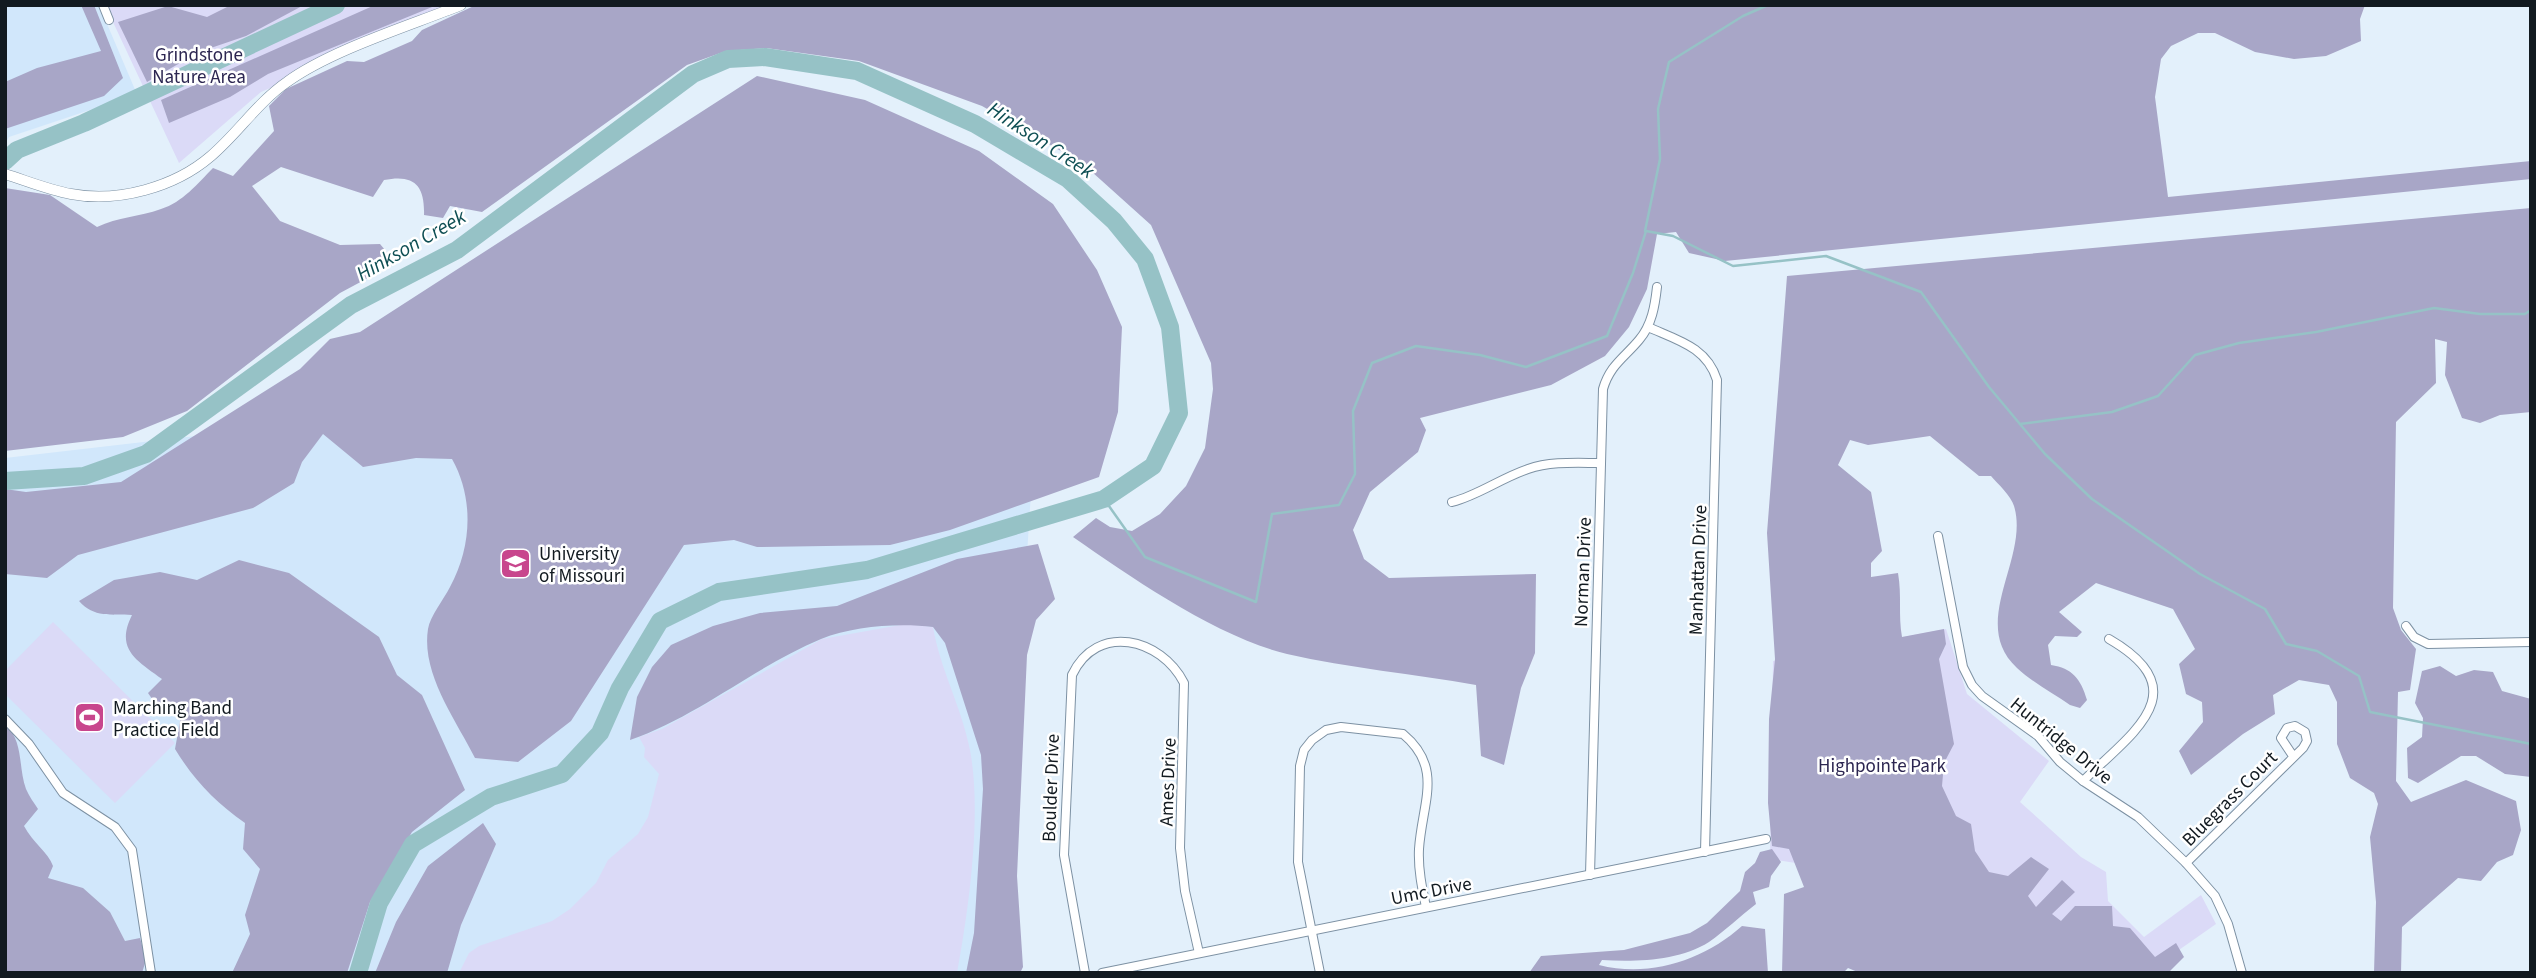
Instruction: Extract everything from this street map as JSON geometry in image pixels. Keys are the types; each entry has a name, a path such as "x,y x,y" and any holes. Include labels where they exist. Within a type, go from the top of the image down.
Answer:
{"street":[{"path":"103,5 109,20"},
{"path":"5,174 71,194 126,193 168,182 210,156 265,100 300,73 461,5"},
{"name":"Norman Drive","path":"1590,874 1603,389 1607,374 1648,327 1657,287"},
{"name":"Manhattan Drive","path":"1648,327 1693,347 1704,355 1717,380 1704,852"},
{"path":"1452,502 1473,497 1530,468 1562,463 1601,463"},
{"name":"Huntridge Drive","path":"1938,537 1963,667 1972,685 2038,736 2060,762 2083,781 2138,817 2186,863 2215,896 2228,924 2242,973"},
{"path":"2406,626 2414,637 2428,644 2531,642"},
{"path":"2083,781 2144,721 2153,700 2153,687 2146,666 2109,639"},
{"name":"Boulder Drive","path":"1084,973 1067,887 1064,855 1072,675 1080,658 1093,647 1113,641 1128,642"},
{"name":"Ames Drive","path":"1128,642 1160,655 1177,668 1184,683 1180,848 1185,891 1199,953"},
{"path":"5,719 29,744 63,793 115,827 132,850 151,973"},
{"path":"1320,973 1298,862 1300,766 1304,750 1326,730 1341,727 1403,734 1423,756 1428,784 1419,862 1426,907"},
{"name":"Bluegrass Court","path":"2186,863 2294,756"},
{"name":"Umc Drive","path":"1102,973 1766,839"}],"shaded area":[{"path":"5,5 99,5 136,92 9,137 5,144"},
{"name":"University of Missouri","path":"1041,338 1000,973 5,973 5,458"}],"green space":[{"path":"81,5 94,5 123,78 104,96 5,129 5,82 37,68 101,51"},
{"name":"Grindstone Nature Area","path":"105,5 461,5 261,92 179,163"},
{"path":"231,5 304,5 246,36 199,52 147,82 118,22 168,6 207,17"},
{"path":"375,5 437,5 268,74 230,97 169,123 161,100"},
{"path":"476,5 2365,5 2360,19 2361,41 2326,56 2294,59 2255,52 2215,33 2198,33 2171,46 2161,59 2155,97 2168,197 2531,161 2531,179 1725,261 1689,253 1676,232 1657,234 1647,289 1629,327 1605,356 1551,385 1420,418 1426,430 1418,452 1370,492 1353,530 1364,559 1389,578 1536,574 1535,653 1521,688 1504,765 1481,756 1476,685 1334,663 1260,646 1176,604 1073,537 1096,518 1110,527 1132,531 1160,514 1186,486 1205,448 1213,389 1211,363 1151,225 1082,163 982,106 859,61 766,48 726,51 687,65 482,212 450,206 443,218 424,215 420,189 410,181 384,180 373,197 281,167 252,186 280,221 340,245 380,244 396,263 340,293 187,411 123,437 5,451 5,188 50,195 97,227 169,206 183,197 213,168 233,176 274,131 269,106 286,89 347,61 364,62 412,41 422,30"},
{"path":"757,76 865,100 979,151 1053,204 1097,270 1122,327 1118,412 1099,477 950,530 890,545 757,547 734,540 684,545 571,721 518,762 475,758 442,696 430,663 427,646 429,624 457,572 466,539 467,506 459,474 452,459 416,458 363,467 323,434 302,462 294,483 253,508 78,555 47,578 5,574 5,489 26,492 121,482 300,369 330,339 360,332"},
{"path":"2531,208 2531,412 2500,415 2480,423 2462,418 2445,375 2447,342 2435,339 2436,383 2396,422 2393,608 2401,630 2416,649 2410,690 2398,692 2396,781 2411,802 2466,780 2516,801 2521,830 2513,855 2497,862 2481,881 2458,878 2402,927 2401,973 2374,973 2376,902 2370,837 2378,804 2374,793 2350,778 2337,744 2337,702 2329,685 2299,680 2273,695 2275,714 2243,734 2191,775 2179,751 2203,722 2202,702 2186,694 2179,664 2195,649 2173,609 2096,583 2059,612 2082,632 2077,637 2055,636 2048,645 2051,665 2065,669 2075,676 2085,693 2087,700 2080,708 2070,705 2023,673 2003,650 1998,631 1999,611 2017,526 2012,502 1991,476 1979,476 1930,436 1868,445 1850,440 1838,465 1871,492 1882,551 1871,563 1871,577 1898,573 1902,637 1944,629 1946,644 1939,659 1954,744 1944,763 1942,786 1956,816 1971,824 1975,851 1989,872 2008,876 2031,857 2049,869 2028,896 2036,907 2062,880 2075,892 2052,914 2061,921 2075,906 2112,906 2113,926 2130,928 2155,957 2176,943 2184,957 2168,973 1860,973 1848,968 1843,973 1782,973 1784,894 1804,887 1789,849 1772,846 1768,803 1769,719 1775,659 1767,533 1787,276"},
{"path":"1038,544 1055,599 1036,620 1027,655 1017,876 1023,967 1020,973 966,973 974,933 983,789 981,755 945,643 933,627 876,627 821,639 796,650 680,718 630,740 637,697 652,667 671,645 713,626 760,613 837,606 957,559"},
{"path":"239,560 289,573 379,637 397,675 422,695 465,790 412,832 370,902 347,973 232,973 250,934 245,915 260,869 243,849 245,823 206,790 175,749 181,716 159,709 148,693 162,679 144,666 127,645 127,627 132,615 97,613 79,601 114,580 160,572 197,580"},
{"name":"Marching Band Practice Field","path":"53,622 175,743 115,803 5,694 5,671"},
{"path":"906,624 933,627 970,750 975,802 974,831 970,890 957,973 459,973 469,953 479,946 552,921 570,909 596,883 608,860 638,834 648,817 659,774 644,757 645,748 639,737 662,729 822,639"},
{"name":"Highpointe Park","path":"1946,629 1967,694 2049,761 2020,802 2081,857 2106,872 2108,901 2144,937 2201,895 2216,924 2146,973 1854,872 1770,859 1773,661"},
{"path":"2440,666 2456,676 2474,670 2493,672 2502,691 2531,699 2531,777 2505,774 2476,756 2461,756 2418,783 2408,778 2407,748 2422,737 2423,718 2415,703 2422,671"},
{"path":"5,725 15,738 26,789 38,809 24,826 51,861 53,866 48,878 83,888 110,912 125,941 140,938 146,960 142,973 5,973"},
{"path":"483,823 496,844 461,925 447,973 375,973 396,922 428,866"},
{"path":"1772,849 1781,862 1771,876 1769,887 1753,892 1756,904 1709,942 1671,957 1629,961 1602,960 1599,965 1638,969 1675,963 1711,948 1742,926 1765,929 1768,973 1529,973 1541,956 1624,950 1690,933 1707,923 1740,891 1745,872 1755,863 1760,852"}],"waterway":[{"name":"Hinkson Creek","path":"5,161 17,150 84,123 336,5"},
{"path":"1645,231 1660,159 1658,109 1669,62 1743,16 1768,5"},
{"name":"Hinkson Creek","path":"5,481 84,476 146,454 351,305 457,250 693,74 728,59 765,57 857,71 975,124 1068,179 1114,221 1145,259 1170,327 1179,413 1153,466 1104,499 867,570 719,592 660,621 620,688 600,733 562,774 491,797 413,844 379,903 358,973"},
{"path":"1104,499 1145,557 1256,602 1272,514 1339,505 1355,474 1353,411 1372,363 1416,346 1480,355 1526,367 1607,336 1633,273 1646,231 1673,236 1733,266 1826,256 1921,292 1989,387 2045,454 2092,499 2200,574 2265,609 2286,644 2317,651 2359,676 2370,712 2531,744"},
{"path":"2020,424 2112,412 2158,396 2195,355 2239,343 2316,332 2434,308 2480,314 2525,314 2531,310"}],"place":[{"name":"University of Missouri","path":"516,564"},
{"name":"Marching Band Practice Field","path":"90,718"}]}
